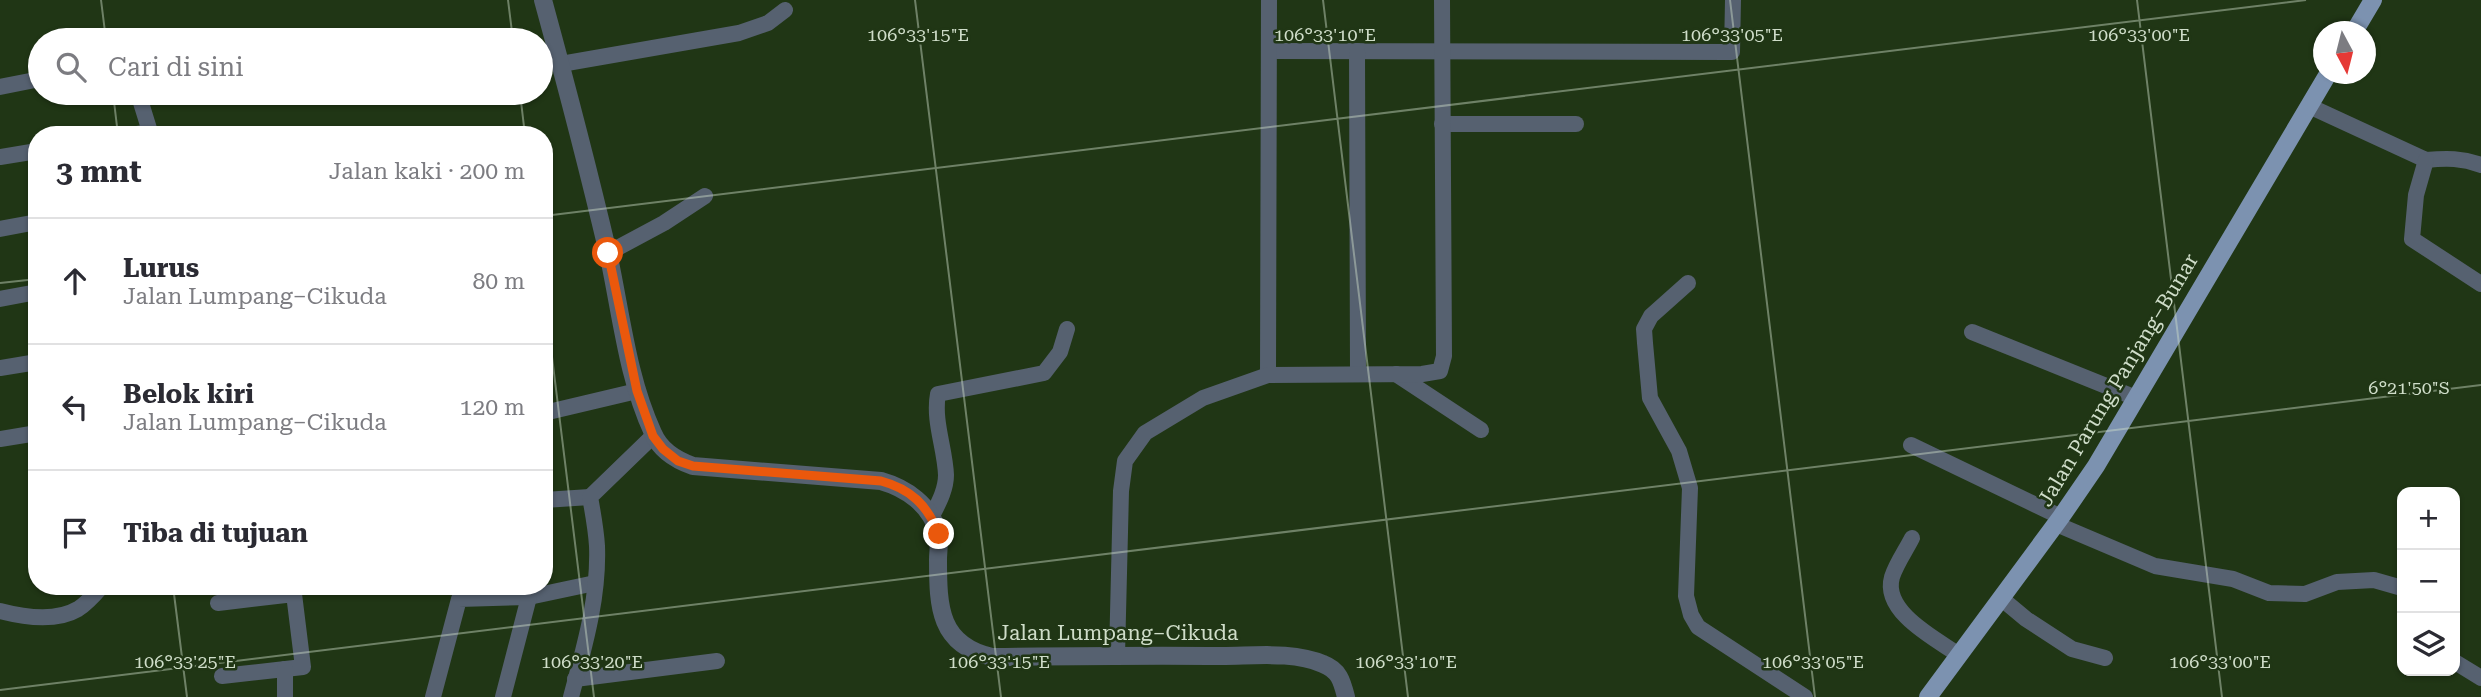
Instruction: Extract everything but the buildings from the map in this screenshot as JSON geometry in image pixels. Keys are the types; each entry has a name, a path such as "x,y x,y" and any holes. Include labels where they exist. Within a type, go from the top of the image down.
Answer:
{"main road":[{"path":"2360,21 2372,0"},
{"name":"Jalan Parung Panjang–Bunar","path":"1928,697 2059,521 2096,466 2322,84"}],"street":[{"path":"543,0 551,28"},
{"path":"1268,375 1269,0"},
{"path":"1117,655 1121,491 1125,461 1145,433 1203,398 1268,375 1422,374 1440,370 1444,356 1442,0"},
{"path":"1270,51 1732,52 1732,0"},
{"path":"561,64 739,33 768,23 785,10"},
{"path":"553,36 608,253 637,391 653,436 663,449 678,461 693,466 881,481 899,486 919,501 932,516 943,493 946,477 936,406 938,394 1044,373 1060,352 1067,329"},
{"path":"1357,51 1358,374"},
{"path":"0,87 28,81"},
{"path":"142,105 148,126"},
{"path":"2309,106 2426,160 2463,159 2481,165"},
{"path":"1442,124 1576,124"},
{"path":"0,157 28,152"},
{"path":"2426,160 2416,195 2412,239 2481,284"},
{"path":"608,253 664,223 705,196"},
{"path":"0,229 28,224"},
{"path":"1688,283 1651,316 1644,329 1650,398 1679,451 1690,488 1686,596 1691,615 1698,627 1805,697"},
{"path":"0,299 28,294"},
{"path":"1972,332 2136,398"},
{"path":"0,368 28,363"},
{"path":"1396,374 1480,430"},
{"path":"553,411 637,391"},
{"path":"0,439 28,434"},
{"path":"553,499 590,497 653,436"},
{"path":"1911,445 2059,521 2155,566 2233,579 2269,593 2305,594 2337,582 2374,580 2397,587"},
{"path":"571,697 591,618 595,583 597,546 590,497"},
{"name":"Jalan Lumpang–Cikuda","path":"932,516 939,534 938,595 945,624 955,639 976,653 992,657 1117,655 1300,659 1321,662 1335,670 1342,681 1346,697"},
{"path":"1912,538 1892,578 1891,590 1897,608 1959,655"},
{"path":"553,592 595,583"},
{"path":"0,611 23,617 58,615 77,610 93,595"},
{"path":"218,603 239,595"},
{"path":"222,677 303,667 294,595"},
{"path":"433,697 459,599 538,595"},
{"path":"503,697 529,597"},
{"path":"2002,599 2026,619 2072,649 2105,658"},
{"path":"575,679 717,661"},
{"path":"2460,665 2481,678"},
{"path":"285,669 285,697"}],"route":[{"path":"608,253 637,391 653,436 663,449 678,461 693,466 881,481 899,486 919,501 932,516 939,534"}]}
